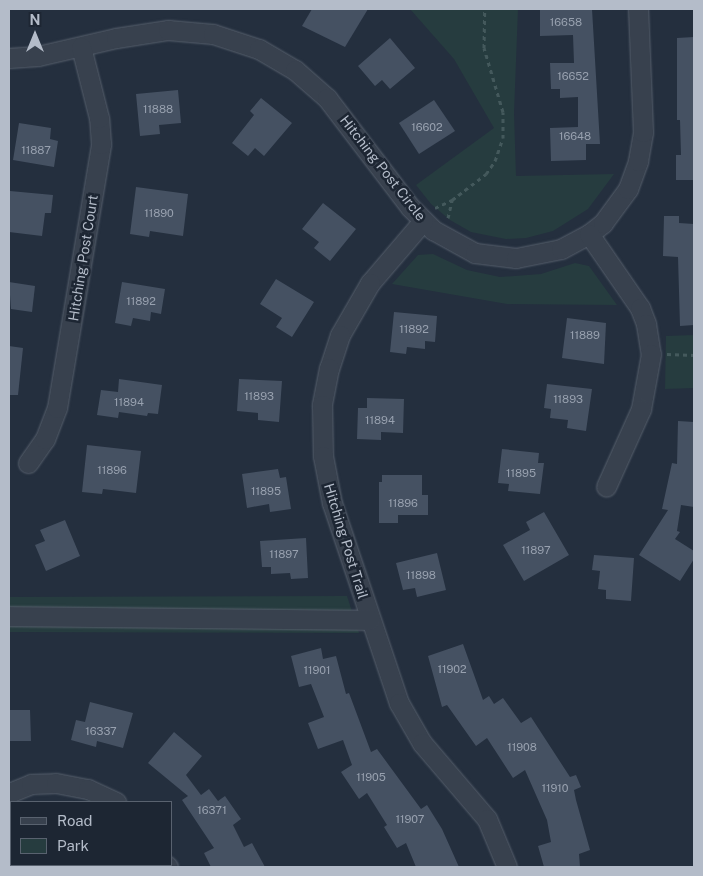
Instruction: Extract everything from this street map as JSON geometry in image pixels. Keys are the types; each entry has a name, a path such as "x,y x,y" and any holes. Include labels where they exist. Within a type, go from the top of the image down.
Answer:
{"street":[{"name":"Hitching Post Circle","path":"9,58 38,56 149,31 183,30 227,38 265,52 306,78 327,98 428,215 463,248 502,258 548,253 589,234 620,201 642,148 638,9"},
{"name":"Hitching Post Court","path":"28,463 45,439 57,408 101,144 99,118 81,47"},
{"name":"Hitching Post Trail","path":"428,215 383,265 353,308 334,351 322,405 321,439 328,489 390,680 406,719 434,757 478,805 495,834 507,867"},
{"path":"589,234 640,308 646,324 650,354 647,388 641,408 606,487"},
{"path":"9,616 370,620"},
{"path":"9,792 31,784 56,783 93,790 114,801"}],"path":[{"path":"428,215 452,200 486,174 495,161 503,138 503,112 484,48 485,9"},
{"path":"447,221 452,200"},
{"path":"666,354 694,355"}],"green space":[{"path":"410,9 518,9 514,113 516,176 614,174 588,209 553,231 526,238 506,239 471,232 450,220 431,204 416,185 494,128 454,59"},
{"path":"433,254 467,270 500,277 541,274 575,263 589,266 617,305 507,304 392,284 418,255"},
{"path":"694,335 694,388 665,389 666,336"},
{"path":"347,596 359,633 9,632 9,597"}],"building":[{"path":"312,9 368,9 345,47 302,26"},
{"path":"540,9 592,9 600,144 586,144 586,160 551,161 550,128 578,127 578,97 560,98 560,89 551,89 550,63 574,63 573,35 540,36"},
{"path":"694,37 694,180 676,180 676,155 681,155 680,120 677,120 677,38"},
{"path":"390,38 415,68 390,89 382,80 375,86 358,66"},
{"path":"178,90 181,123 159,125 160,134 140,136 136,94"},
{"path":"261,98 292,123 264,156 255,148 248,156 232,143 254,115 250,111"},
{"path":"434,100 455,131 419,154 399,123"},
{"path":"19,123 51,128 50,139 58,141 54,167 13,160"},
{"path":"136,187 188,194 183,236 150,231 149,237 130,234"},
{"path":"10,191 53,195 51,213 45,213 42,236 9,232"},
{"path":"323,203 356,229 330,261 314,248 319,242 302,229"},
{"path":"664,216 679,216 679,223 694,224 694,325 680,326 678,257 663,256"},
{"path":"276,279 314,302 292,337 276,327 282,318 260,304"},
{"path":"9,282 35,286 32,312 11,309"},
{"path":"122,282 165,289 161,314 151,312 150,321 133,318 131,326 115,323"},
{"path":"394,312 437,316 435,342 425,341 425,349 407,347 406,354 390,352"},
{"path":"567,318 606,323 604,364 562,358"},
{"path":"9,346 23,348 18,395 9,395"},
{"path":"119,379 162,385 158,414 148,413 147,416 119,412 118,418 97,415 101,390 118,392"},
{"path":"239,379 282,381 279,422 258,420 258,413 237,411"},
{"path":"547,384 592,389 586,431 567,428 568,420 550,418 551,409 544,408"},
{"path":"367,398 404,399 403,433 381,432 381,440 357,439 358,408 367,408"},
{"path":"678,421 694,422 694,507 681,505 677,531 680,532 675,539 694,551 694,559 680,581 639,555 668,510 662,509 672,463 677,464"},
{"path":"87,445 141,451 136,493 103,489 102,494 82,492"},
{"path":"502,449 539,453 538,463 544,463 540,494 508,491 509,484 498,483"},
{"path":"278,469 280,478 286,477 291,509 270,512 269,504 247,508 242,474"},
{"path":"382,475 422,475 422,495 428,495 428,515 398,515 398,523 379,523 379,482 382,482"},
{"path":"544,512 569,555 524,581 503,545 530,530 526,522"},
{"path":"65,520 80,556 46,571 35,545 45,541 40,530"},
{"path":"306,538 308,578 291,579 290,573 271,574 271,567 262,567 260,541"},
{"path":"437,553 446,590 417,597 415,588 403,590 396,563"},
{"path":"594,555 634,558 631,601 606,599 606,590 598,589 600,571 592,570"},
{"path":"463,644 483,700 489,696 494,704 503,698 521,723 531,717 570,777 576,775 581,787 574,790 590,850 579,854 580,867 544,867 538,846 551,842 547,820 525,770 513,778 487,738 476,746 447,705 442,707 428,656"},
{"path":"321,648 323,659 336,656 346,694 349,693 371,752 377,749 421,809 427,805 442,829 459,867 416,867 406,843 397,848 384,827 387,825 367,793 359,799 341,772 352,765 343,740 318,749 308,723 324,717 311,684 299,687 291,656"},
{"path":"90,702 133,713 123,748 97,741 96,747 71,740 76,720 85,722"},
{"path":"9,710 30,710 31,741 9,741"},
{"path":"174,732 202,756 186,775 201,795 209,789 218,801 225,796 241,819 233,825 244,847 252,843 265,867 211,867 204,853 214,848 182,800 188,796 148,763"}]}
